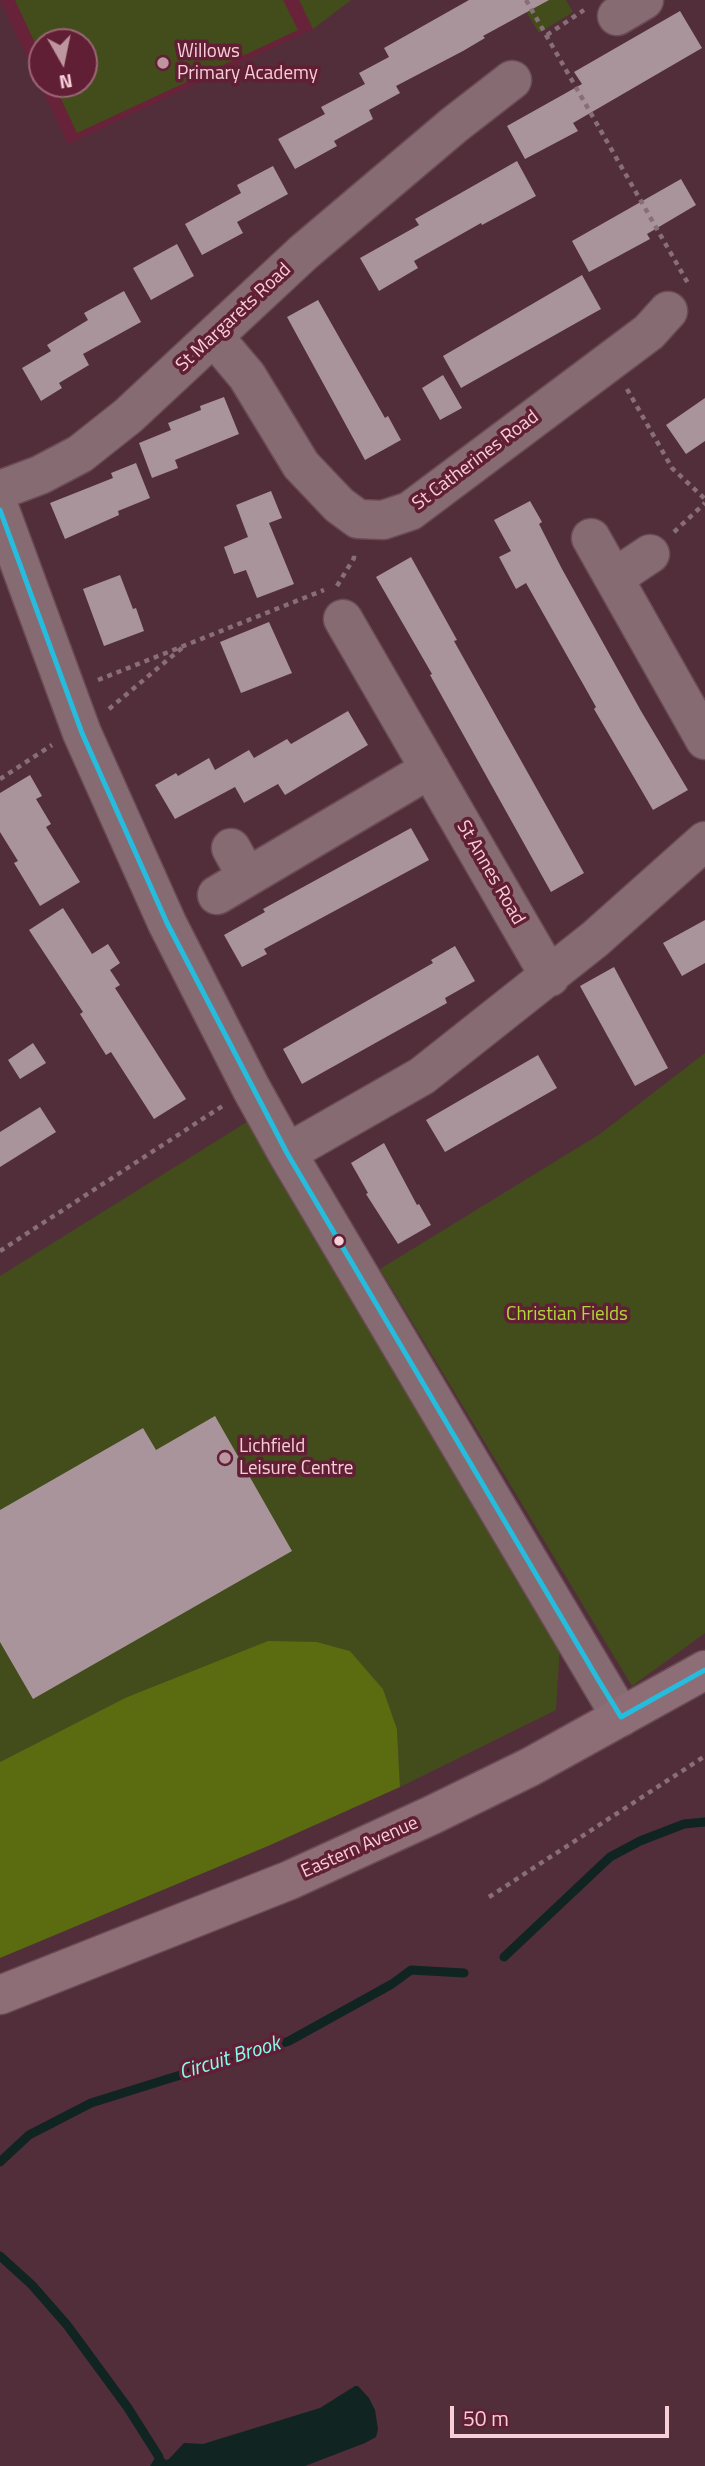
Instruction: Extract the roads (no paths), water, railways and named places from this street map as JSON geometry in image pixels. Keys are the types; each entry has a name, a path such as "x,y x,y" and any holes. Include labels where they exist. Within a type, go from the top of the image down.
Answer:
{"highway":[{"name":"Eastern Avenue","path":"0,1994 302,1874 432,1815 530,1766 705,1670"}],"street":[{"name":"St Margarets Road","path":"0,490 40,475 80,454 128,416 304,252 462,132 512,80"},
{"name":"St Catherines Road","path":"214,337 247,376 301,465 339,505 358,519 383,520 410,511 649,332 682,303"},
{"path":"0,510 82,733 167,923 251,1088 621,1717"},
{"path":"592,538 705,740"},
{"path":"614,578 650,554"},
{"name":"St Annes Road","path":"343,622 550,977"},
{"path":"232,873 430,769"},
{"path":"287,1153 422,1076 550,977 705,841"}],"waterway":[{"name":"Circuit Brook","path":"504,1957 610,1857 640,1841 684,1824 705,1822"},
{"name":"Circuit Brook","path":"0,2162 29,2135 91,2103 289,2041 392,1984 411,1970 464,1973"},
{"path":"0,2256 32,2285 67,2325 128,2408 159,2457"}],"place":[{"name":"Willows Primary Academy","path":"163,63"},
{"name":"Lichfield Leisure Centre","path":"225,1458"}],"park label":[{"name":"Christian Fields","path":"567,1315"}]}
